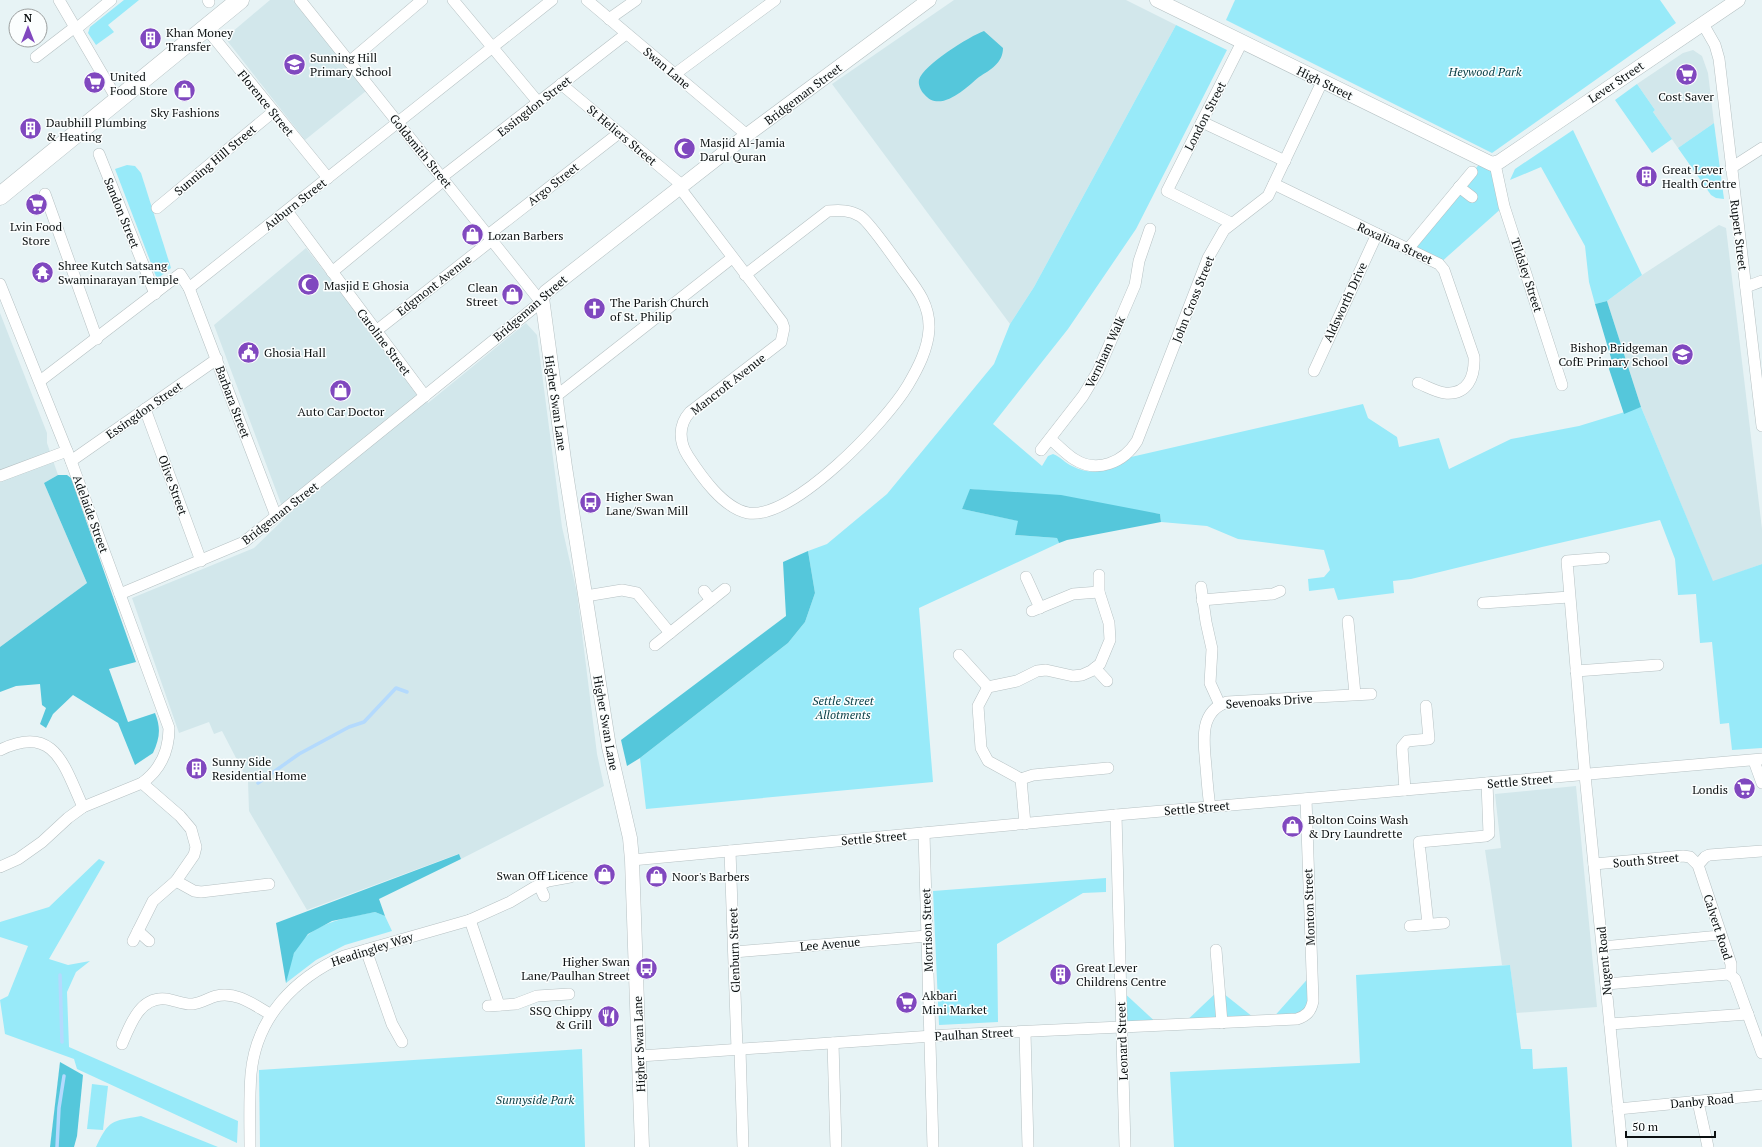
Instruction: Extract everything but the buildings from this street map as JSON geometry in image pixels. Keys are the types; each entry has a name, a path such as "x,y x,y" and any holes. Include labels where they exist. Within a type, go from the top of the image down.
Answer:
{"main road":[{"path":"0,195 118,101 240,0"}],"street":[{"path":"58,0 118,101"},
{"path":"36,57 112,0"},
{"name":"Goldsmith Street","path":"300,0 541,302"},
{"path":"349,62 422,0"},
{"path":"453,0 538,102"},
{"name":"Auburn Street","path":"189,288 552,0"},
{"name":"Swan Lane","path":"587,0 747,135"},
{"path":"609,19 636,0"},
{"path":"675,74 775,0"},
{"name":"Bridgeman Street","path":"120,594 244,542 541,302 546,292 747,135 929,0"},
{"name":"High Street","path":"1158,0 1482,161 1495,164"},
{"name":"Lever Street","path":"1495,164 1738,0"},
{"name":"Rupert Street","path":"1703,24 1715,45 1719,59 1762,426"},
{"name":"Florence Street","path":"206,28 328,178"},
{"name":"Essingdon Street","path":"332,272 538,102 626,34"},
{"name":"London Street","path":"1231,223 1167,191 1242,42"},
{"name":"John Cross Street","path":"1050,439 1075,460 1087,465 1101,466 1114,462 1133,448 1208,258 1218,239 1231,223 1264,200 1274,184 1322,82"},
{"name":"St Heliers Street","path":"561,84 681,187"},
{"name":"Sunning Hill Street","path":"156,208 273,112"},
{"path":"1202,122 1285,161"},
{"name":"Argo Street","path":"490,237 619,133"},
{"path":"1731,168 1762,148"},
{"name":"Sandon Street","path":"99,154 155,294"},
{"name":"Tildsley Street","path":"1495,164 1504,206 1562,385"},
{"path":"1408,249 1472,172"},
{"name":"Roxalina Street","path":"1274,184 1439,264 1444,270 1474,357 1472,378 1457,392 1441,392 1418,383"},
{"name":"Mancroft Avenue","path":"681,187 732,258 782,322 784,328 781,342 690,412 683,422 681,436 683,445 690,458 726,503 735,509 756,513 767,511 807,490 820,481 868,436 908,386 923,356 927,342 929,321 922,294 861,216 844,210 828,211 746,275"},
{"path":"1459,188 1472,197"},
{"path":"45,194 97,339"},
{"name":"Caroline Street","path":"287,210 425,396"},
{"name":"Vernham Walk","path":"1041,450 1083,396 1098,371 1134,289 1138,265 1150,228"},
{"name":"Aldsworth Drive","path":"1314,371 1377,234"},
{"name":"Edgmont Avenue","path":"376,331 490,237"},
{"path":"555,397 732,258"},
{"path":"40,381 97,339 180,274 189,288"},
{"path":"1746,287 1762,281"},
{"name":"Adelaide Street","path":"0,284 69,456 168,722 169,736 167,748 156,770 142,783"},
{"name":"Barbara Street","path":"189,288 217,358 276,516"},
{"name":"Higher Swan Lane","path":"541,302 609,747 630,838 640,1056 642,1147"},
{"name":"Essingdon Street","path":"0,476 69,456 145,409 217,358"},
{"name":"Olive Street","path":"145,409 201,561"},
{"name":"Nugent Road","path":"1604,558 1567,561 1585,775 1622,1147"},
{"path":"988,687 1017,681 1037,671 1046,670 1073,676 1082,675 1100,664 1106,654 1110,640 1109,623 1099,592 1099,575"},
{"path":"1026,577 1036,609 1073,594 1099,592"},
{"path":"1201,587 1202,600 1212,649 1210,683 1220,705"},
{"path":"655,645 725,589"},
{"path":"586,596 622,590 637,593 670,633"},
{"path":"704,591 711,600"},
{"path":"1202,600 1261,600 1280,591"},
{"path":"1483,603 1569,597"},
{"path":"1348,621 1343,639 1355,694"},
{"path":"958,655 988,687"},
{"path":"1576,671 1658,665"},
{"path":"1095,668 1107,681"},
{"path":"988,687 978,706 981,748 988,761 1022,779 1033,775 1108,768"},
{"name":"Sevenoaks Drive","path":"1210,807 1203,736 1206,721 1220,705 1227,702 1277,698 1297,699 1371,694"},
{"path":"1405,790 1402,747 1407,741 1429,738 1426,706"},
{"path":"0,750 12,744 24,742 35,741 46,744 60,758 83,807"},
{"path":"1758,760 1762,783"},
{"name":"Settle Street","path":"632,860 1116,815 1758,760"},
{"path":"1022,779 1025,824"},
{"path":"0,867 18,859 42,842 68,818 83,807 142,783 180,816 191,829 195,838 196,847 194,855 176,881 153,901 136,936 149,941"},
{"path":"1428,924 1419,842 1486,836 1490,832 1487,784"},
{"name":"Monton Street","path":"1306,799 1313,1002 1312,1008 1308,1014"},
{"name":"Leonard Street","path":"1116,815 1125,1147"},
{"name":"Morrison Street","path":"924,833 933,1147"},
{"name":"Glenburn Street","path":"730,851 743,1147"},
{"path":"1698,865 1709,855 1762,851"},
{"name":"South Street","path":"1594,864 1683,856 1695,860 1698,865"},
{"name":"Calvert Road","path":"1698,865 1720,935 1731,964 1731,971 1729,974 1735,979 1762,1053"},
{"name":"Headingley Way","path":"250,1142 253,1062 260,1035 270,1014 288,993 304,978 325,965 344,956 470,920 489,912 548,881 570,877"},
{"path":"176,881 194,891 201,892 247,882 269,884"},
{"path":"539,885 544,896"},
{"path":"470,920 493,1005 516,1004 536,996 551,1000 569,994"},
{"path":"1410,926 1444,923"},
{"path":"1602,946 1720,935"},
{"name":"Lee Avenue","path":"734,952 927,936"},
{"path":"366,950 389,1029 402,1042"},
{"path":"1216,950 1222,1023"},
{"path":"1606,984 1729,974"},
{"path":"122,1044 126,1022 147,1004 162,998 188,1004 195,1004 219,995 229,995 244,999 270,1014"},
{"name":"Paulhan Street","path":"640,1056 930,1036 1297,1019 1308,1014"},
{"path":"1610,1024 1748,1014"},
{"path":"1024,1032 1028,1147"},
{"path":"833,1043 836,1147"},
{"name":"Danby Road","path":"1618,1109 1762,1095"},
{"path":"1698,1102 1708,1147"}],"shaded area":[{"name":"Sunning Hill Primary School","path":"270,0 293,0 366,91 305,140 225,38"},
{"path":"954,0 1126,0 1176,25 1034,287 1010,324 832,84"},
{"path":"984,31 1003,48 1001,58 995,66 953,97 938,101 930,99 924,94 919,84 922,74 938,59 958,45"},
{"path":"1693,50 1702,56 1708,73 1714,123 1678,148 1653,112 1655,110 1637,84 1683,53"},
{"name":"Bishop Bridgeman CofE Primary School","path":"1719,225 1726,228 1762,529 1762,564 1713,582 1641,407 1607,301 1642,275"},
{"path":"306,248 428,403 526,323 537,335 562,527 577,593 597,754 604,786 461,859 458,854 307,910 249,811 248,781 222,731 214,734 209,722 179,733 132,598 254,548 286,517 214,325"},
{"path":"1607,301 1641,407 1624,414 1609,369 1611,358 1595,304"},
{"path":"0,313 47,433 47,443 58,475 44,483 87,583 0,647"},
{"path":"58,475 67,475 71,478 136,662 109,669 128,722 155,713 157,718 159,733 153,753 135,765 118,723 73,695 53,714 46,728 40,724 46,708 42,705 40,684 16,686 0,692 0,647 87,583 44,483"},
{"path":"970,489 1061,495 1160,514 1161,522 1067,540 1059,543 1057,538 1015,535 1018,521 962,509"},
{"path":"808,551 815,593 805,622 788,643 640,758 627,766 621,740 786,616 783,562"},
{"path":"1576,786 1597,1007 1516,1013 1510,965 1502,965 1485,850 1501,848 1495,794"},
{"path":"459,854 461,859 379,899 385,916 375,912 332,921 308,934 294,953 286,983 276,923"},
{"path":"60,1062 83,1075 77,1136 74,1147 50,1147"}],"green space":[{"path":"124,0 139,0 108,25 114,32 96,45 88,33 90,27"},
{"name":"Heywood Park","path":"1235,0 1660,0 1676,23 1492,153 1226,20"},
{"name":"Settle Street Allotments","path":"1176,25 1227,50 1136,229 1068,329 993,424 1042,466 1048,456 1053,454 1070,465 1087,471 1095,471 1110,468 1131,457 1363,404 1368,418 1397,437 1399,447 1439,438 1449,469 1511,439 1579,426 1641,407 1713,581 1762,564 1762,748 1732,750 1729,723 1720,724 1712,642 1700,643 1696,594 1678,595 1675,559 1660,520 1411,579 1393,581 1394,593 1338,600 1334,588 1309,591 1308,579 1324,577 1330,570 1324,550 1238,539 1207,526 1161,522 1160,514 971,489 962,509 1019,521 1015,535 1057,538 1059,543 919,608 933,782 646,809 640,758 788,643 805,622 815,593 808,551 827,544 887,494 994,364 1010,324 1034,287"},
{"path":"1637,84 1655,110 1653,112 1672,139 1652,153 1615,100"},
{"path":"1714,123 1724,199 1716,198 1711,195 1678,148"},
{"path":"1573,130 1642,275 1607,301 1595,304 1589,282 1585,246 1541,167 1510,180 1515,169"},
{"path":"1482,161 1495,164 1504,206 1439,264 1408,249"},
{"path":"127,165 135,166 141,173 171,268 157,279 115,169"},
{"path":"99,859 105,862 49,959 68,965 90,961 76,972 67,992 69,1047 238,1121 237,1143 77,1069 74,1059 5,1034 0,1000 8,996 28,946 0,937 0,922 49,907"},
{"path":"1106,878 1106,892 1083,893 997,944 998,1022 939,1025 933,891"},
{"path":"375,912 385,916 392,931 345,945 316,960 286,983 294,953 309,934 318,928 340,919"},
{"path":"1510,965 1521,1049 1532,1049 1533,1069 1567,1067 1572,1147 1174,1147 1170,1072 1360,1063 1356,975"},
{"path":"1312,974 1312,1008 1303,1017 1271,1020"},
{"path":"1121,990 1160,1026 1122,1027"},
{"path":"1219,990 1258,1021 1182,1025"},
{"name":"Sunnyside Park","path":"582,1049 585,1147 260,1147 259,1070"},
{"path":"92,1084 108,1086 103,1130 87,1129"},
{"path":"141,1116 218,1147 96,1147 104,1131 112,1123 123,1119"}],"waterway":[{"path":"258,783 299,754 349,727 364,722 396,688 407,692"},
{"path":"60,975 62,1042"},
{"path":"57,1147 59,1108 64,1076"}],"place":[{"name":"Khan Money Transfer","path":"150,39"},
{"name":"Sunning Hill Primary School","path":"295,64"},
{"name":"Cost Saver","path":"1686,75"},
{"name":"United Food Store","path":"94,83"},
{"name":"Sky Fashions","path":"185,91"},
{"name":"Daubhill Plumbing & Heating","path":"30,129"},
{"name":"Masjid Al-Jamia Darul Quran","path":"684,149"},
{"name":"Great Lever Health Centre","path":"1647,176"},
{"name":"Lvin Food Store","path":"36,205"},
{"name":"Lozan Barbers","path":"472,235"},
{"name":"Shree Kutch Satsang Swaminarayan Temple","path":"43,272"},
{"name":"Masjid E Ghosia","path":"308,285"},
{"name":"Clean Street","path":"513,294"},
{"name":"The Parish Church of St. Philip","path":"594,309"},
{"name":"Ghosia Hall","path":"249,352"},
{"name":"Bishop Bridgeman CofE Primary School","path":"1683,354"},
{"name":"Auto Car Doctor","path":"341,390"},
{"name":"Higher Swan Lane/Swan Mill","path":"590,503"},
{"name":"Sunny Side Residential Home","path":"197,768"},
{"name":"Londis","path":"1744,789"},
{"name":"Bolton Coins Wash & Dry Laundrette","path":"1293,826"},
{"name":"Swan Off Licence","path":"604,875"},
{"name":"Noor's Barbers","path":"656,876"},
{"name":"Higher Swan Lane/Paulhan Street","path":"646,968"},
{"name":"Great Lever Childrens Centre","path":"1060,974"},
{"name":"Akbari Mini Market","path":"906,1002"},
{"name":"SSQ Chippy & Grill","path":"608,1017"}]}
